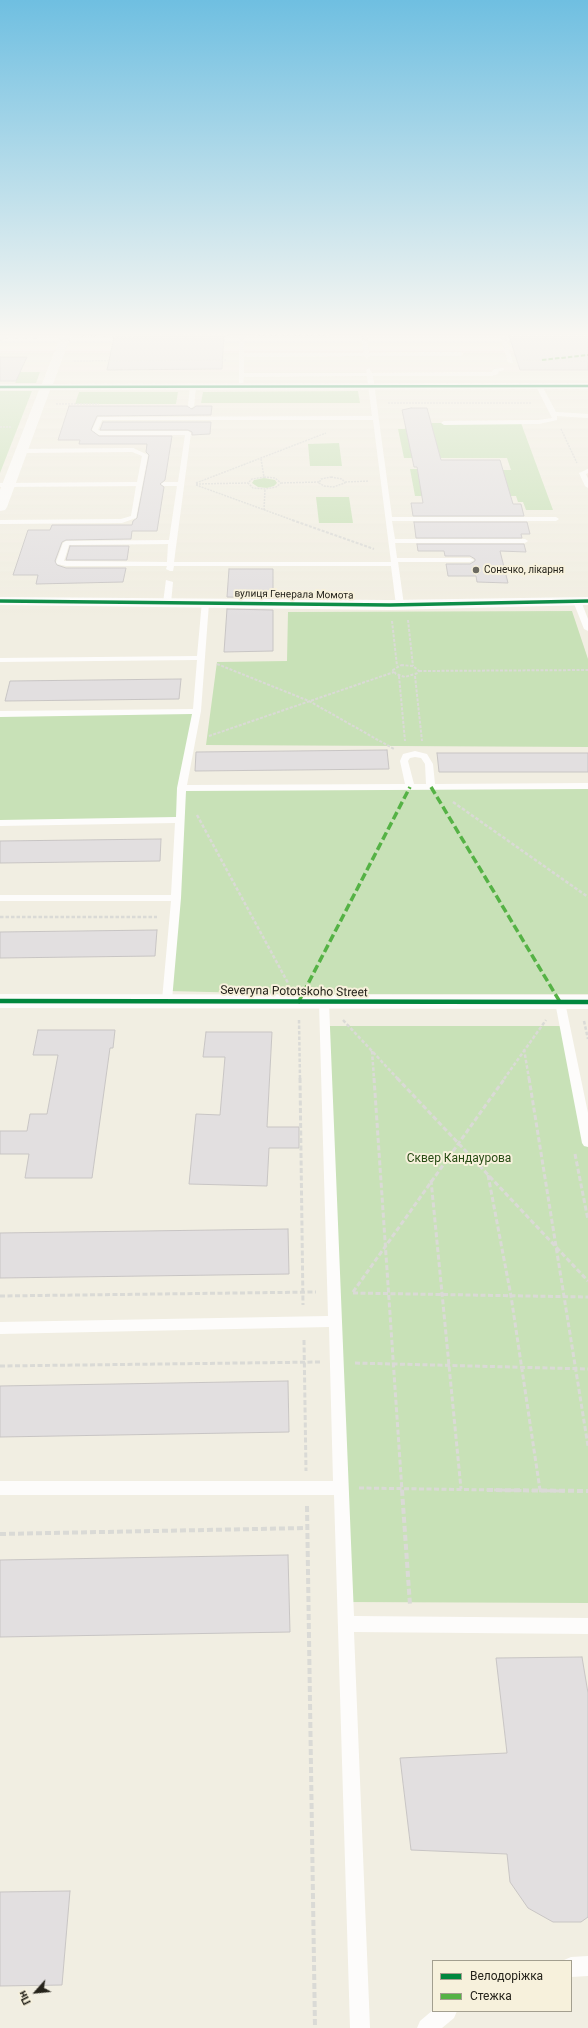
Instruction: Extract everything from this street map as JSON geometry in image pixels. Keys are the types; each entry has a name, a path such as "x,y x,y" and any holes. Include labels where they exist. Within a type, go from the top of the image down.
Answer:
{"street":[{"path":"0,506 4,485 21,451 29,430"},
{"name":"вулиця Генерала Момота","path":"0,601 399,605 583,601"},
{"name":"Severyna Pototskoho Street","path":"0,1001 167,1000 298,1003 331,1009 554,1009 588,1002"}],"lane":[{"path":"95,430 100,433 188,433"},
{"path":"170,566 172,542 182,484 188,430"},
{"path":"377,430 399,605"},
{"path":"0,522 122,521 134,517 145,455 133,450 21,451"},
{"path":"585,472 588,486"},
{"path":"4,485 140,484"},
{"path":"164,484 182,484"},
{"path":"389,519 556,519"},
{"path":"391,542 525,541"},
{"path":"172,542 69,543 64,545 60,562 66,564 170,566 394,560 470,560"},
{"path":"167,603 169,582"},
{"path":"583,601 588,629"},
{"path":"167,1000 176,898 182,788 196,710 205,603"},
{"path":"0,660 201,658"},
{"path":"0,714 196,710"},
{"path":"410,787 404,761 406,756 415,754 424,756 429,764 432,787"},
{"path":"182,788 588,786"},
{"path":"0,823 181,820"},
{"path":"0,898 176,898"},
{"path":"331,1009 334,1292 360,2028"},
{"path":"554,1009 588,1143"},
{"path":"0,1328 335,1322"},
{"path":"0,1488 341,1488"},
{"path":"346,1624 588,1626"},
{"path":"572,1967 588,1966"},
{"path":"427,2028 447,2012"}],"path":[{"path":"563,430 585,472"},
{"path":"194,484 326,433"},
{"path":"261,459 264,477"},
{"path":"194,484 248,483 252,479 264,477 275,478 281,483"},
{"path":"319,482 323,478 331,477 339,477 345,482"},
{"path":"248,483 253,488 265,489 276,487 281,483 319,482 324,486 332,487 340,486 345,482 376,481"},
{"path":"194,484 394,560"},
{"path":"264,510 265,489"},
{"path":"399,605 413,666 419,671 588,670"},
{"path":"394,672 393,670 397,666 399,605"},
{"path":"201,658 309,701 406,756"},
{"path":"397,666 413,666"},
{"path":"419,671 415,676 424,756"},
{"path":"191,742 394,672"},
{"path":"394,672 400,676 415,676"},
{"path":"400,676 406,756"},
{"path":"432,787 588,897"},
{"path":"182,788 298,1003 315,2028"},
{"path":"0,917 174,917"},
{"path":"331,1009 588,1281"},
{"path":"352,1293 524,1049 554,1009"},
{"path":"524,1049 588,1446"},
{"path":"372,1051 412,1625"},
{"path":"488,1174 512,1296 521,1368 540,1490"},
{"path":"431,1180 461,1489"},
{"path":"0,1296 334,1292 588,1297"},
{"path":"0,1366 304,1361 588,1369"},
{"path":"341,1488 588,1491"},
{"path":"0,1534 307,1528"}],"green space":[{"path":"0,430 17,430 0,473"},
{"path":"398,430 523,430 553,510 526,510 523,502 518,502 516,496 486,496 479,470 511,470 507,458 404,458"},
{"path":"339,443 342,466 310,466 308,444"},
{"path":"410,469 444,469 450,496 415,496"},
{"path":"264,478 275,480 277,483 274,486 267,488 258,487 252,483 254,480"},
{"path":"316,497 349,497 353,523 319,523"},
{"path":"572,611 588,659 588,747 206,745 217,662 287,661 288,612"},
{"path":"197,711 183,788 588,786 588,994 294,994 167,991 180,820 0,823 0,714"},
{"name":"Сквер Кандаурова","path":"324,1026 565,1026 588,1143 588,1603 345,1602"}],"building":[{"path":"61,430 91,430 99,436 172,436 165,480 160,484 164,487 157,531 132,531 131,539 66,540 62,542 55,561 57,565 66,568 126,568 123,582 36,584 38,575 13,575 28,530 50,530 52,525 132,525 133,521 137,518 149,455 146,452 147,444 79,444 80,440 58,440"},
{"path":"100,430 210,430 210,434 192,435 192,432 188,430"},
{"path":"406,430 433,430 441,460 500,460 513,504 521,504 524,516 413,516 411,503 423,503 417,467 414,467"},
{"path":"414,522 527,522 530,534 521,534 522,538 416,538"},
{"path":"417,544 524,544 526,552 500,551 508,583 477,582 476,576 448,576 446,564 470,564 475,561 475,559 470,556 445,556 444,551 418,551"},
{"path":"70,546 129,546 127,560 66,560"},
{"path":"229,569 273,569 273,598 227,597"},
{"path":"227,609 273,610 273,651 224,652"},
{"path":"181,679 179,699 5,701 10,681"},
{"path":"387,750 389,769 195,771 196,752"},
{"path":"437,753 588,753 588,772 439,772"},
{"path":"161,839 160,861 0,863 0,841"},
{"path":"157,930 155,956 0,958 0,932"},
{"path":"38,1030 115,1030 113,1048 110,1048 92,1178 25,1178 29,1154 0,1154 0,1131 27,1131 30,1114 47,1114 58,1055 33,1055"},
{"path":"206,1032 272,1032 267,1127 299,1127 299,1148 269,1148 267,1186 189,1184 196,1114 220,1115 225,1057 203,1057"},
{"path":"288,1229 289,1274 0,1278 0,1233"},
{"path":"288,1381 289,1432 0,1437 0,1386"},
{"path":"288,1555 290,1632 0,1637 0,1560"},
{"path":"582,1657 588,1693 588,1917 581,1922 553,1922 528,1908 510,1882 507,1854 411,1850 400,1758 507,1753 496,1658"},
{"path":"70,1891 62,1985 0,1986 0,1892"}],"marked path":[{"path":"298,1003 410,787"},
{"path":"431,787 560,1002"}],"cycle path":[{"path":"0,601 390,605 588,601"},
{"path":"0,1001 588,1002"}],"place":[{"name":"Сонечко, лікарня","path":"476,570"}]}
